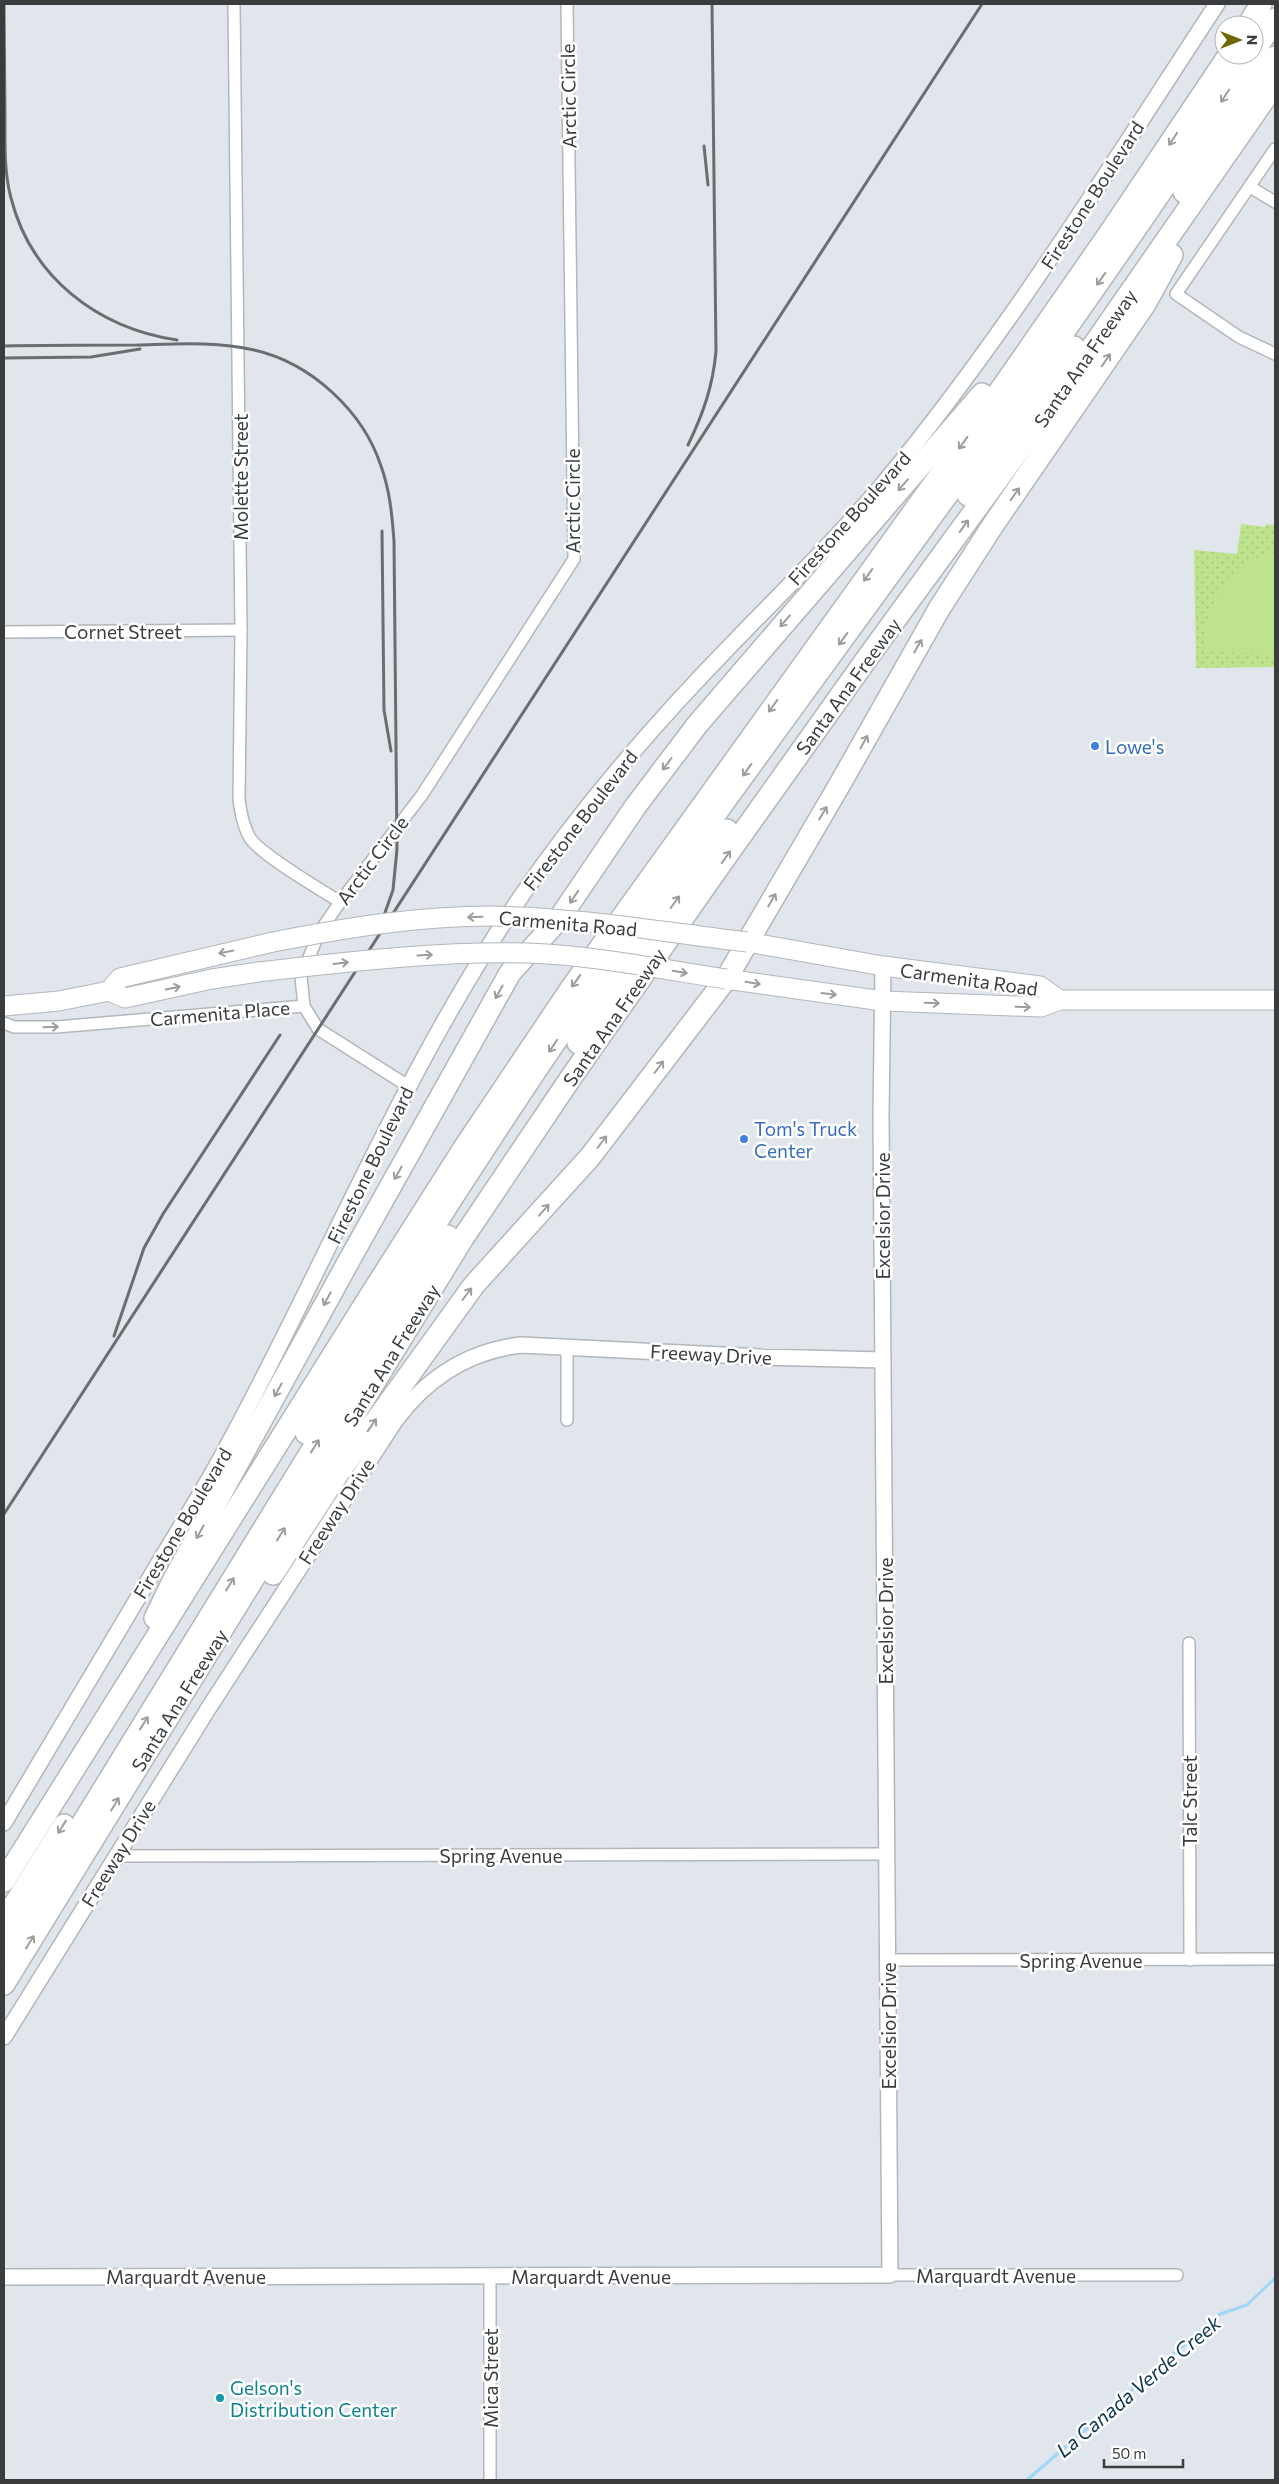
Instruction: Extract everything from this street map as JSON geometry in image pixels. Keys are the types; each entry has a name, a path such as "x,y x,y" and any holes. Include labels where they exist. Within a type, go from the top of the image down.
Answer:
{"highway":[{"path":"1254,15 1261,4"},
{"path":"1264,37 1275,20"},
{"path":"4,1951 360,1374 530,1112 668,912 1159,228 1275,58"},
{"path":"4,1881 364,1304 466,1145 570,990 980,418 1111,231 1222,65"},
{"path":"4,1921 397,1281 497,1128 595,983 719,808 1061,338 1246,65"},
{"name":"Santa Ana Freeway","path":"4,1984 463,1238 572,1076 868,657 1054,402 1222,163 1275,84"},
{"path":"128,1784 234,1635 339,1472 474,1285 590,1157 726,979 840,784 939,609 993,525 1145,304 1222,163"},
{"path":"105,1720 174,1579 510,973 559,919 635,807 696,725 922,462 973,406 1041,314 1111,231"}],"main road":[{"name":"Carmenita Road","path":"109,991 120,978 274,942 345,928 419,920 492,916 559,919 747,942 883,966 1040,986 1060,1000"},
{"name":"Carmenita Road","path":"4,1006 59,1001 109,991 125,998 212,979 258,972 404,956 528,953 607,961 781,988 883,1001 1041,1007 1060,1000 1275,1000"}],"street":[{"name":"Molette Street","path":"234,4 241,630 239,800 242,820 251,839 266,852 340,902"},
{"name":"Arctic Circle","path":"304,1006 301,977 319,933 340,902 422,794 574,559 567,4"},
{"name":"Firestone Boulevard","path":"4,1823 227,1447 362,1182 408,1086 483,954 584,810 688,690 820,555 879,489 938,416 1002,330 1055,253 1217,4"},
{"path":"1275,149 1176,294 1239,337 1275,354"},
{"path":"1250,187 1275,202"},
{"name":"Cornet Street","path":"4,632 241,630"},
{"name":"Excelsior Drive","path":"883,966 881,1063 890,2275"},
{"name":"Carmenita Place","path":"4,1023 14,1027 56,1027 304,1006 318,1029 408,1086"},
{"name":"Freeway Drive","path":"4,2037 208,1709 410,1401 437,1376 483,1353 521,1345 762,1357 883,1360"},
{"path":"567,1347 567,1420"},
{"name":"Talc Street","path":"1189,1643 1190,1960"},
{"name":"Spring Avenue","path":"116,1856 886,1854"},
{"name":"Spring Avenue","path":"887,1960 1275,1959"},
{"name":"Marquardt Avenue","path":"4,2277 1177,2275"},
{"name":"Mica Street","path":"490,2276 490,2480"}],"green space":[{"path":"1241,524 1265,527 1266,524 1275,525 1275,667 1196,668 1194,550 1237,554"},
{"path":"1275,552 1275,653 1204,652 1206,626 1222,585 1248,561"}],"waterway":[{"name":"La Canada Verde Creek","path":"1027,2480 1220,2314 1247,2305 1275,2278"}],"railway":[{"path":"4,4 6,168 11,198 21,226 34,252 51,274 72,294 95,311 120,324 148,334 177,340"},
{"path":"688,445 706,400 716,351 712,4"},
{"path":"4,1514 982,4"},
{"path":"704,146 708,185"},
{"path":"4,346 196,344 225,345 254,350 275,356 314,378 332,392 362,427 373,446 387,485 394,541 397,849 393,890 382,921"},
{"path":"4,358 91,357 140,349"},
{"path":"382,531 384,710 391,751"},
{"path":"114,1336 144,1248 163,1214 280,1035"}],"place":[{"name":"Lowe's","path":"1095,746"},
{"name":"Tom's Truck Center","path":"744,1139"},
{"name":"Gelson's Distribution Center","path":"220,2398"}]}
